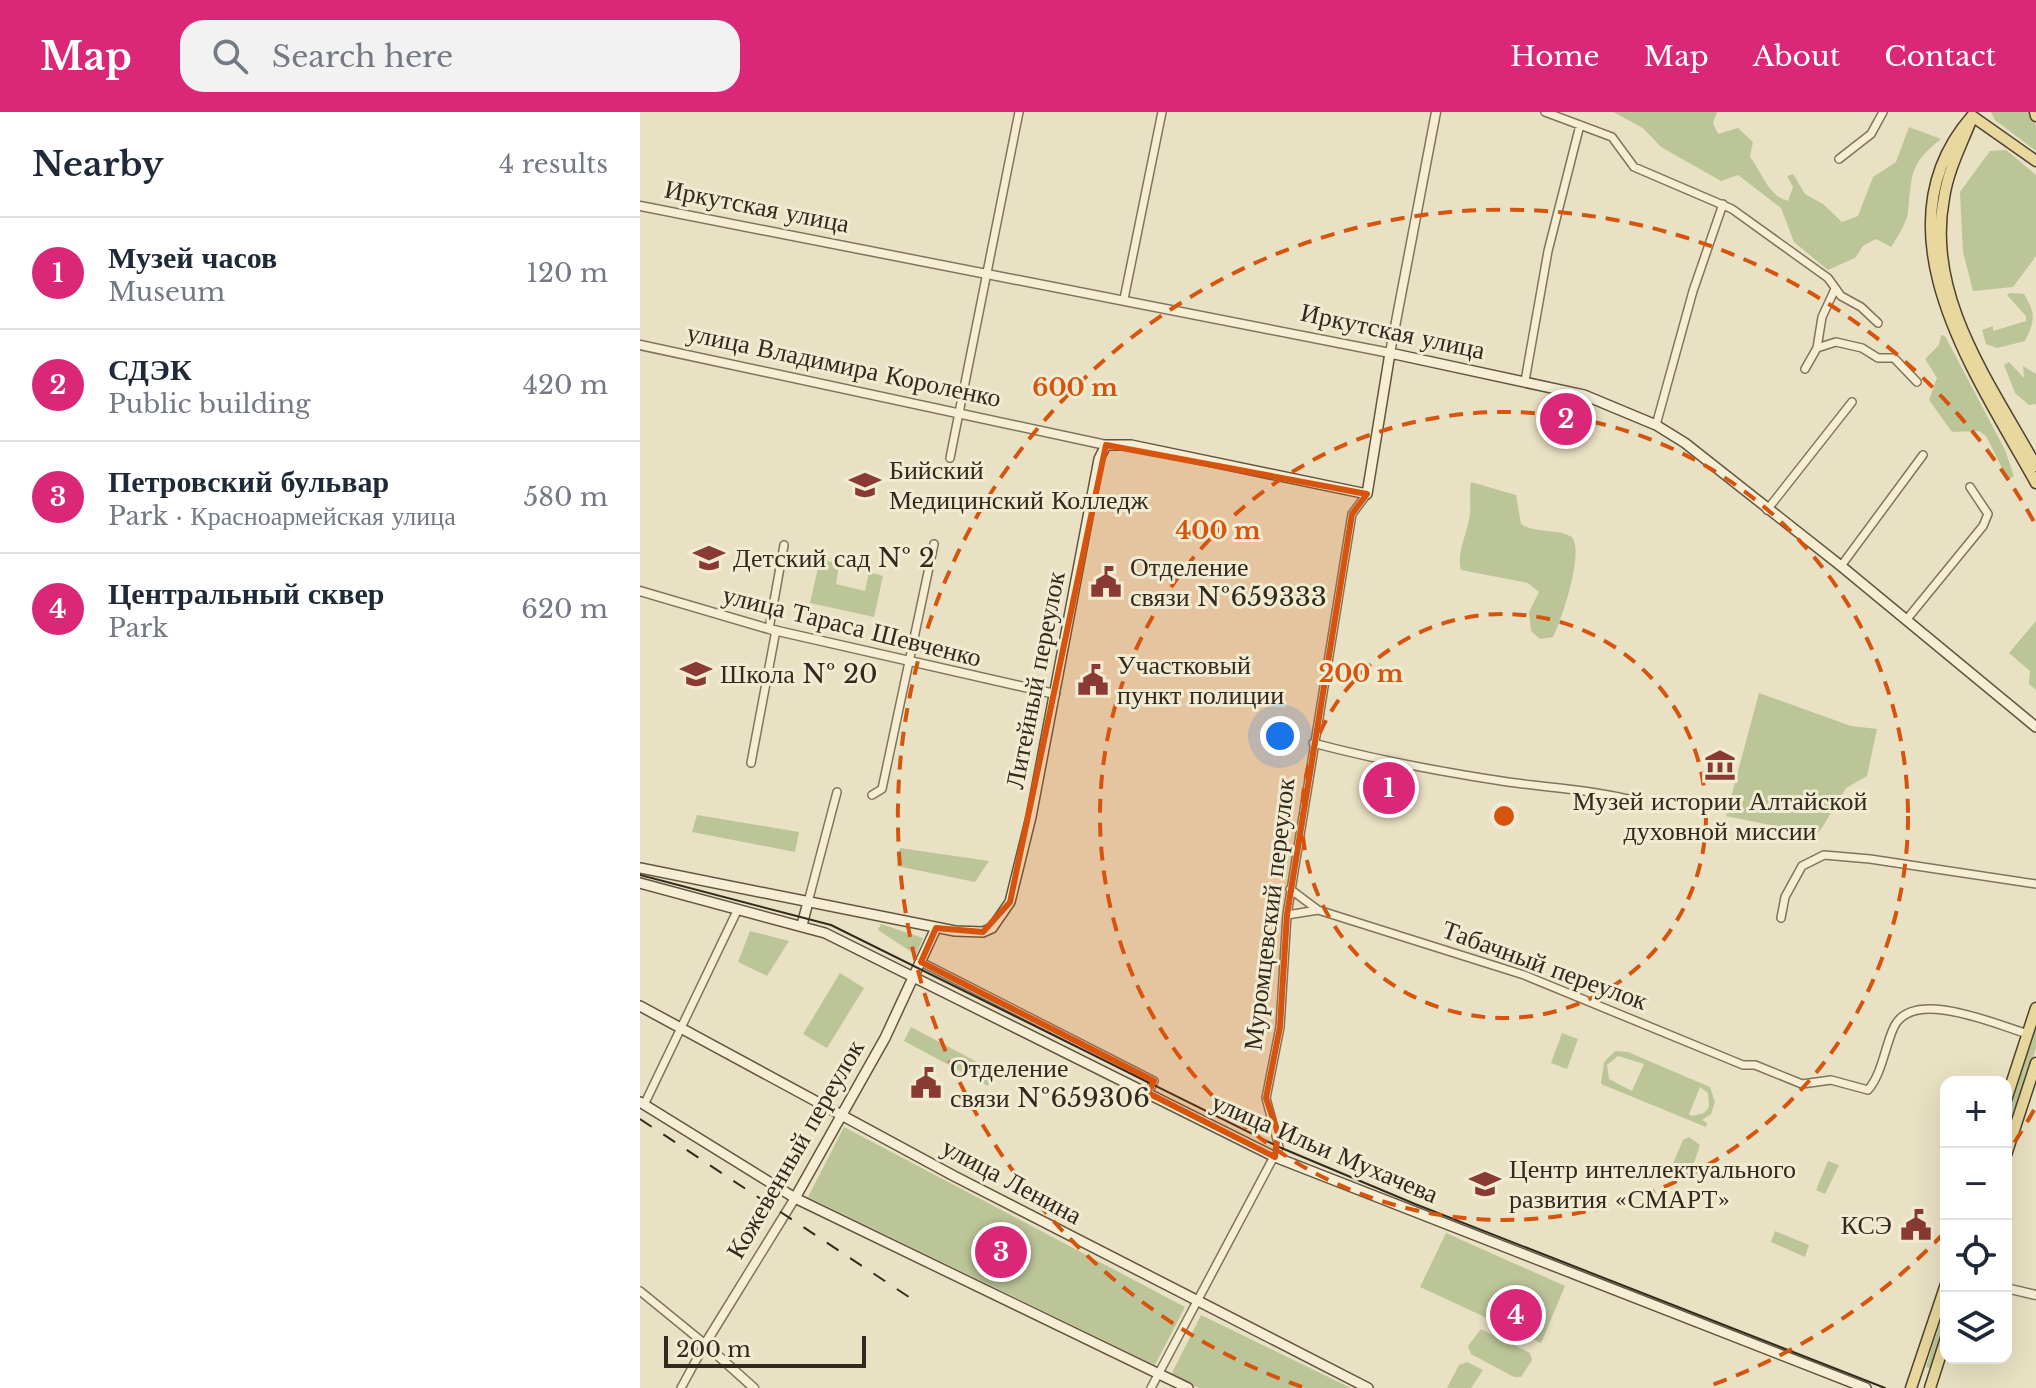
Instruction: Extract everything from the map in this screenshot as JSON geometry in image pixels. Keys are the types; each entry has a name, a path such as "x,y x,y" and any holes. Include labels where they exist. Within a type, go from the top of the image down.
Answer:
{"main road":[{"path":"1971,113 2036,161"},
{"path":"1971,113 1943,201 1944,271 1956,316 1969,344 2036,466"},
{"path":"1971,113 1957,134 1939,178 1932,224 1935,272 1948,320 1961,348 2036,483"},
{"name":"Иркутская улица","path":"1390,353 1597,399 1656,425 1685,443 1841,566 2036,727"},
{"name":"Муромцевский переулок","path":"1367,494 1390,353"},
{"name":"улица Владимира Короленко","path":"1106,445 1131,445 1367,494"},
{"name":"Литейный переулок","path":"936,928 983,932 999,921 1010,902 1027,837 1099,459 1106,445"},
{"path":"640,868 936,928"},
{"name":"улица Ильи Мухачева","path":"640,883 802,925 915,977 1275,1157 1866,1388"},
{"path":"802,925 808,902"},
{"name":"Кожевенный переулок","path":"795,1198 915,977 936,928"},
{"name":"улица Ленина","path":"640,1006 1195,1302 1368,1388"},
{"path":"2012,1082 2036,1008"},
{"path":"2008,1148 2036,1063"},
{"path":"642,1104 795,1198 1188,1388"},
{"path":"1911,1388 1943,1292"},
{"path":"1930,1388 1940,1357"}],"street":[{"path":"950,458 1019,112"},
{"path":"1124,299 1162,112"},
{"name":"Муромцевский переулок","path":"1390,353 1436,112"},
{"path":"1545,112 1616,139 1634,167 1723,204 1828,278 1835,289 1878,323"},
{"path":"1839,159 1871,134 1883,112"},
{"path":"1525,381 1548,251 1580,125"},
{"path":"1656,425 1693,291 1723,204"},
{"name":"Иркутская улица","path":"640,206 1390,353"},
{"path":"1805,369 1817,348 1822,317 1835,289"},
{"path":"1817,348 1832,342 1862,348 1878,358 1894,358 1917,382"},
{"name":"улица Владимира Короленко","path":"640,345 959,411 1106,445"},
{"path":"1767,510 1852,402"},
{"path":"1841,566 1923,455"},
{"path":"1907,619 1983,526 1988,514 1970,487"},
{"name":"Муромцевский переулок","path":"1275,1157 1279,1147 1278,1133 1266,1107 1266,1098 1280,1027 1290,889 1352,514 1367,494"},
{"path":"872,795 882,789 934,544"},
{"path":"751,763 784,545"},
{"name":"улица Тараса Шевченко","path":"640,591 772,630 1055,694"},
{"path":"1313,743 1384,761 1508,782 1601,792 1636,801"},
{"path":"808,902 837,792"},
{"path":"1781,918 1785,897 1802,866 1824,855 2036,884"},
{"name":"Табачный переулок","path":"1290,889 1318,910 1524,975 1743,1065 1755,1065 1802,1084 1831,1080 1863,1091 1872,1085 1895,1024 1915,1010 1936,1008 2028,1034"},
{"path":"642,1104 738,909"},
{"name":"Табачный переулок","path":"1287,915 1318,910"},
{"path":"921,962 1154,1081 1148,1093"},
{"path":"1151,1388 1275,1157"},
{"name":"Кожевенный переулок","path":"681,1388 795,1198"},
{"path":"2012,1289 2036,1295"},
{"path":"640,1291 754,1388"}],"highlighted area":[{"path":"1106,445 1367,494 1352,514 1287,915 1280,1027 1266,1098 1278,1133 1275,1157 1148,1093 1154,1081 921,962 936,928 983,932 1010,902"}],"green space":[{"path":"1613,112 1717,112 1713,123 1718,134 1738,128 1753,142 1750,157 1775,194 1788,201 1793,187 1787,176 1793,174 1805,194 1823,204 1842,222 1858,216 1873,177 1896,162 1909,127 1941,139 1923,156 1914,171 1907,217 1891,247 1876,239 1863,246 1855,258 1828,270 1794,242 1781,208 1738,175 1721,181 1661,147 1643,128"},
{"path":"1991,112 2031,112 2036,126 2036,151 1995,120"},
{"path":"2006,150 2036,175 2036,256 2013,287 1973,291 1963,252 1960,192 1990,151"},
{"path":"2024,294 2031,307 2032,322 2025,341 1997,348 1986,344 1982,330 1993,326 1993,331 2026,321 2026,316 2007,295"},
{"path":"1941,335 1945,336 2005,450 2014,476 2008,480 1986,436 1979,431 1952,432 1929,400 1937,378 1925,359 1939,345"},
{"path":"2009,362 2024,378 2023,366 2036,374 2036,404 2029,405 2015,393 2004,365"},
{"path":"1471,482 1516,495 1521,524 1570,536 1574,542 1576,553 1571,584 1553,637 1540,639 1531,631 1529,612 1539,592 1528,583 1461,570 1461,549 1470,514"},
{"path":"820,559 839,564 836,584 865,591 869,572 883,576 874,617 810,603"},
{"path":"2036,621 2036,690 2029,684 2030,671 2009,653"},
{"path":"1759,693 1851,726 1877,729 1867,776 1846,788 1820,831 1815,834 1726,816"},
{"path":"697,815 799,832 795,852 692,832"},
{"path":"900,848 989,861 975,882 897,866"},
{"path":"881,924 923,938 916,955 878,930"},
{"path":"750,931 789,941 767,976 738,962"},
{"path":"840,973 864,988 827,1048 803,1034"},
{"path":"2036,1026 2036,1048 2012,1123 2012,1100"},
{"path":"911,1027 996,1072 988,1086 904,1041"},
{"path":"1562,1033 1578,1039 1567,1069 1551,1063"},
{"path":"1615,1051 1628,1052 1710,1087 1715,1102 1711,1114 1702,1120 1707,1123 1706,1127 1601,1084 1604,1062","holes":["1618,1056 1644,1064 1632,1091 1609,1079 1607,1065","1700,1087 1708,1093 1709,1107 1704,1113 1692,1116 1689,1114"]},
{"path":"844,1127 1185,1307 1155,1365 808,1197"},
{"path":"1689,1137 1700,1145 1690,1175 1684,1177 1672,1166 1683,1140"},
{"path":"1828,1161 1839,1165 1825,1194 1816,1190"},
{"path":"1775,1231 1809,1245 1805,1257 1771,1242"},
{"path":"1446,1233 1565,1286 1541,1343 1420,1287"},
{"path":"1201,1315 1351,1388 1199,1388 1171,1375"},
{"path":"1940,1323 1940,1343 1932,1369 1926,1367"},
{"path":"1481,1329 1530,1353 1532,1360 1521,1377 1514,1377 1471,1354 1468,1346"},
{"path":"1467,1362 1483,1370 1471,1388 1447,1388 1459,1365"}],"tram line":[{"path":"640,875 831,925 1279,1147 1415,1204 1885,1388"}],"railway":[{"path":"640,1119 915,1301"}],"place":[{"name":"СДЭК","path":"1566,419"},
{"name":"Бийский Медицинский Колледж","path":"865,485"},
{"name":"Детский сад № 2","path":"709,558"},
{"name":"Отделение связи №659333","path":"1106,582"},
{"name":"Школа № 20","path":"696,674"},
{"name":"Участковый пункт полиции","path":"1093,680"},
{"name":"Музей истории Алтайской духовной миссии","path":"1720,765"},
{"name":"Музей часов","path":"1389,788"},
{"name":"Отделение связи №659306","path":"926,1083"},
{"name":"Центр интеллектуального развития «СМАРТ»","path":"1485,1184"},
{"name":"КСЭ","path":"1916,1225"},
{"name":"Петровский бульвар","path":"1001,1252"},
{"name":"Центральный сквер","path":"1516,1315"}]}
